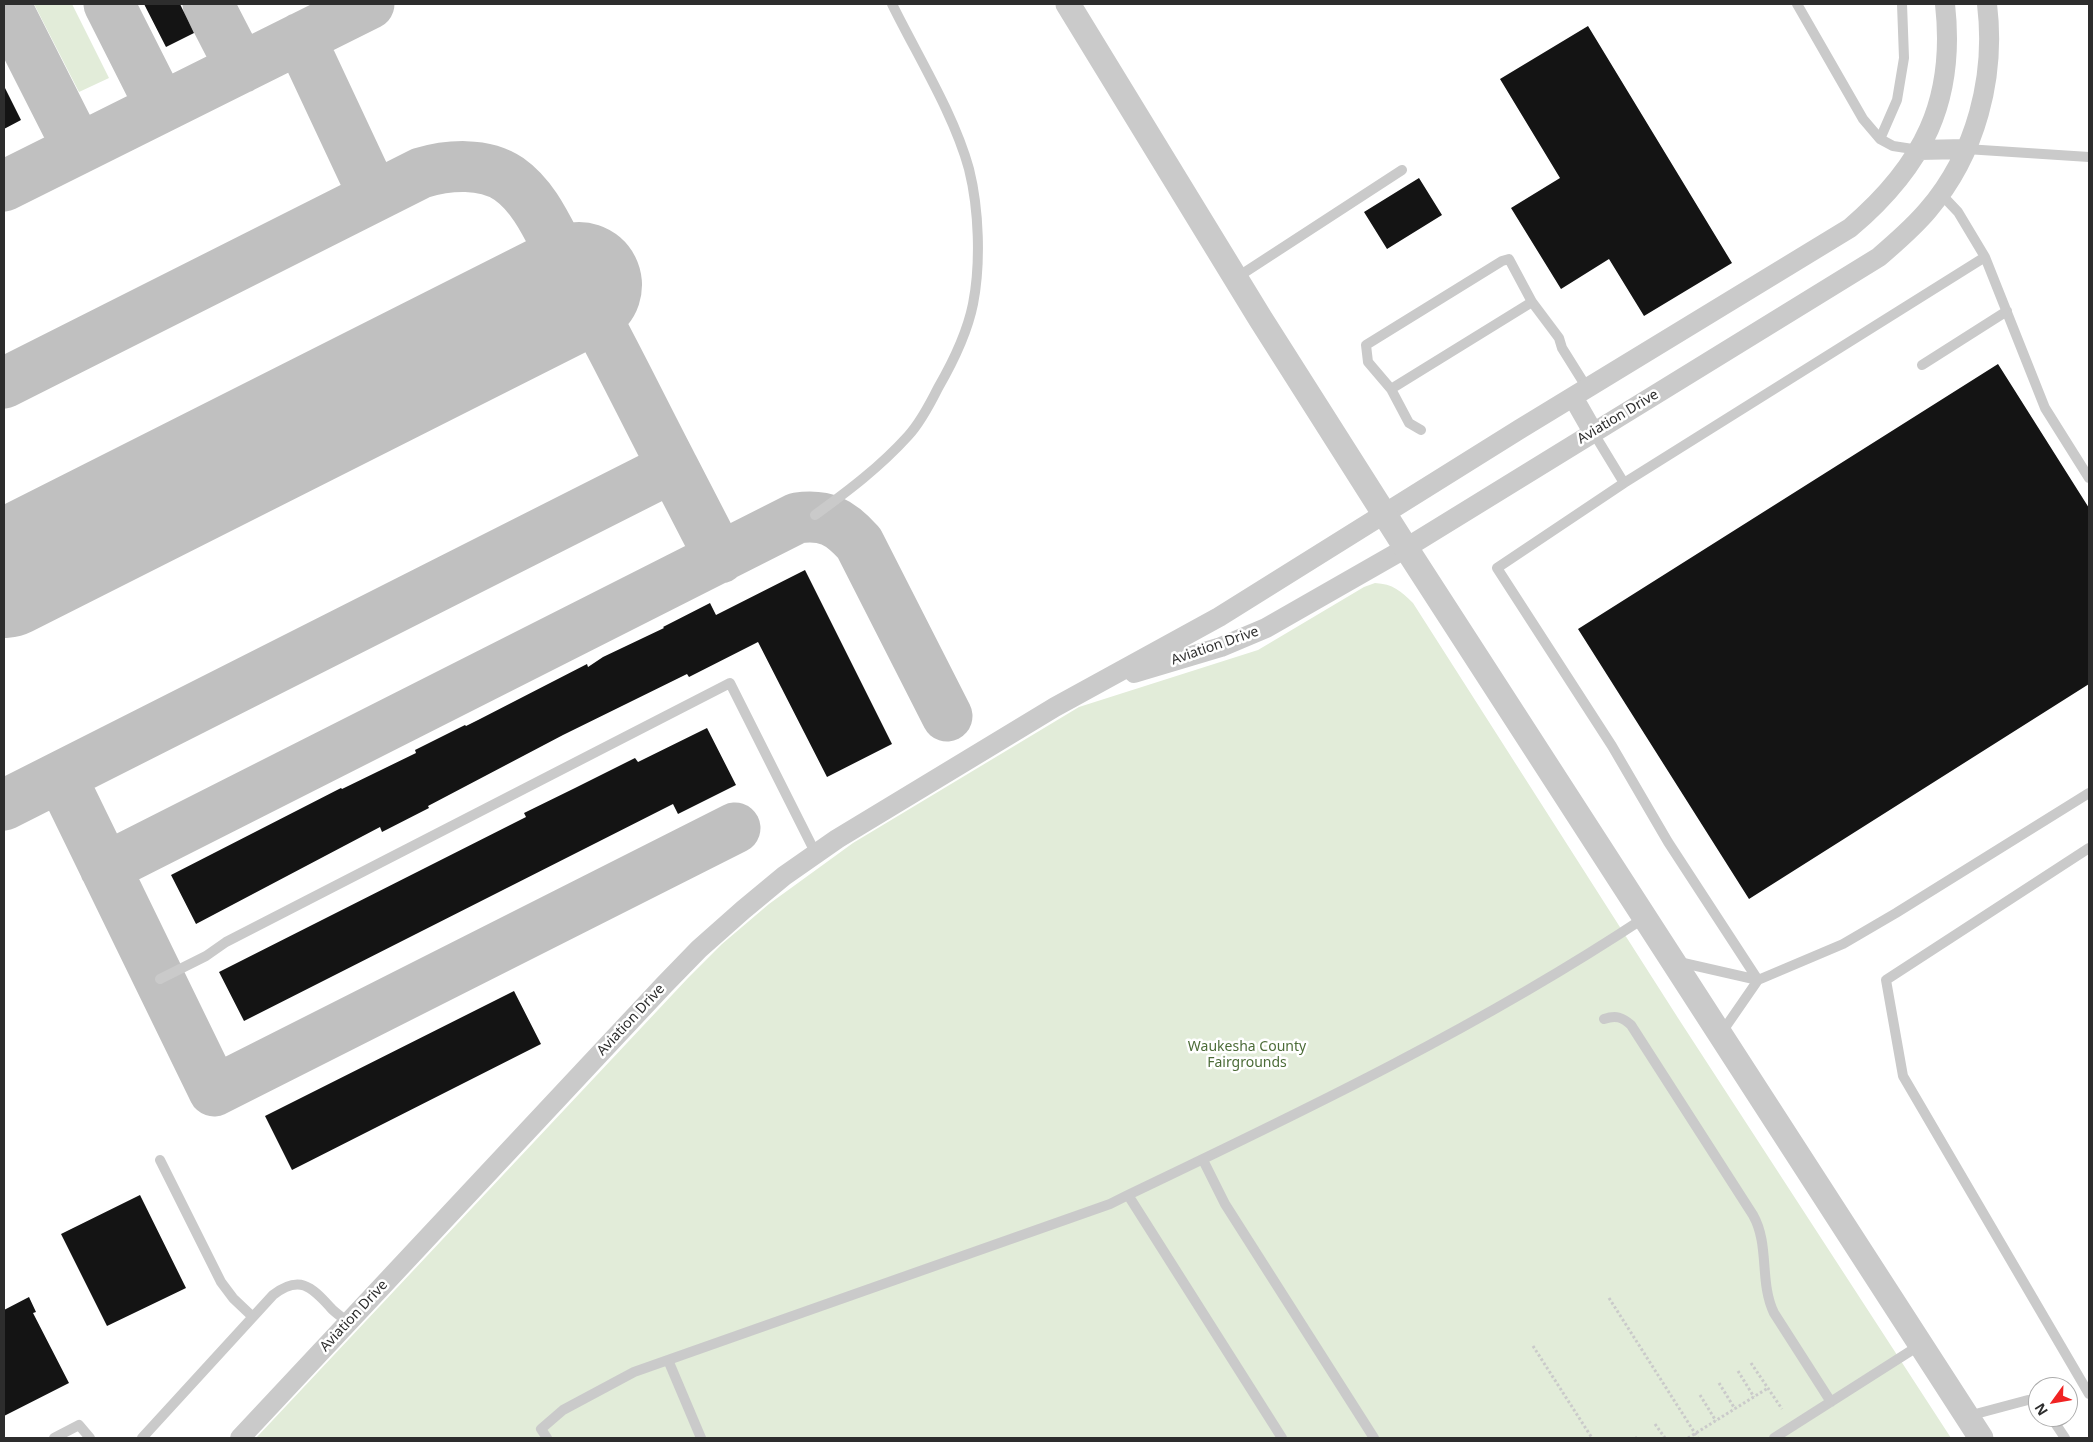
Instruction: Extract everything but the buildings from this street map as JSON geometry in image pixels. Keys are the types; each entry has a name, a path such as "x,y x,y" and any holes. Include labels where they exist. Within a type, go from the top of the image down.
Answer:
{"street":[{"path":"1068,4 1236,278 1384,514 1671,961 1981,1438"},
{"name":"Aviation Drive","path":"240,1438 699,949 743,910 816,854 896,801 1092,686 1219,617 1850,228 1877,205 1900,179 1919,150 1934,118 1943,90 1948,60 1948,30 1945,4"},
{"name":"Aviation Drive","path":"1092,686 1221,647 1266,628 1406,548 1868,265 1907,233 1929,209 1950,180 1966,149 1978,116 1986,82 1990,46 1987,4"},
{"path":"1919,150 1966,149"},
{"path":"1580,393 1593,432"}],"lane":[{"path":"816,515 868,475 909,435 931,401 956,356 973,305 978,262 975,202 968,168 954,128 892,4"},
{"path":"1797,4 1862,119 1880,139 1893,146 1919,150"},
{"path":"1880,139 1897,100 1904,58 1902,4"},
{"path":"1966,149 2089,157"},
{"path":"1236,278 1402,170"},
{"path":"1940,193 1958,212 1985,257 2045,408 2089,478"},
{"path":"1758,980 1668,842 1612,746 1497,568 1624,483 1985,257"},
{"path":"1420,430 1409,423 1391,389 1368,362 1366,345 1502,260 1509,259 1532,302 1559,338 1580,393"},
{"path":"1391,389 1532,302"},
{"path":"1922,365 2007,311"},
{"path":"1593,432 1624,483"},
{"path":"160,979 206,956 226,942 730,683 816,854"},
{"path":"1720,1036 1758,980 1843,944 2089,793"},
{"path":"2089,848 1886,980 1904,1076 2089,1394"},
{"path":"546,1438 541,1429 563,1410 634,1372 1110,1204 1203,1160 1414,1055 1576,963 1644,918"},
{"path":"1671,961 1758,980"},
{"path":"1604,1019 1614,1016 1624,1019 1631,1025 1753,1215 1760,1227 1762,1238 1768,1301 1779,1322 1831,1402"},
{"path":"160,1160 221,1282 233,1298 253,1317"},
{"path":"1203,1160 1225,1204 1374,1438"},
{"path":"1128,1195 1282,1438"},
{"path":"142,1438 273,1295 283,1288 302,1284 311,1288 348,1322"},
{"path":"1774,1438 1921,1344"},
{"path":"668,1360 701,1438"},
{"path":"1967,1416 2028,1400"},
{"path":"54,1438 79,1425 90,1438"},
{"path":"2058,1427 2065,1438"}],"path":[{"path":"1609,1298 1698,1438"},
{"path":"1533,1346 1592,1438"},
{"path":"1751,1363 1782,1409"},
{"path":"1738,1371 1754,1397"},
{"path":"1719,1383 1735,1409"},
{"path":"1688,1438 1768,1388"},
{"path":"1700,1396 1716,1421"},
{"path":"1655,1424 1664,1438"}],"green space":[{"path":"34,4 72,4 109,78 79,92"},
{"name":"Waukesha County Fairgrounds","path":"1375,583 1396,589 1413,603 1678,1018 1951,1438 256,1438 688,978 722,944 769,904 853,843 1079,707 1258,650 1364,587"}],"taxiway":[{"path":"5,4 78,148"},
{"path":"109,4 161,107"},
{"path":"208,4 241,68"},
{"path":"4,186 369,4"},
{"path":"300,38 374,196"},
{"path":"4,383 421,173 454,167 477,168 488,170 509,179 519,187 534,206 592,310 673,467 4,805"},
{"path":"673,467 720,558"},
{"path":"105,868 797,518 816,517 832,521 859,543 947,716"},
{"path":"61,777 214,1091 735,828"}],"runway":[{"path":"4,575 579,285"}]}
